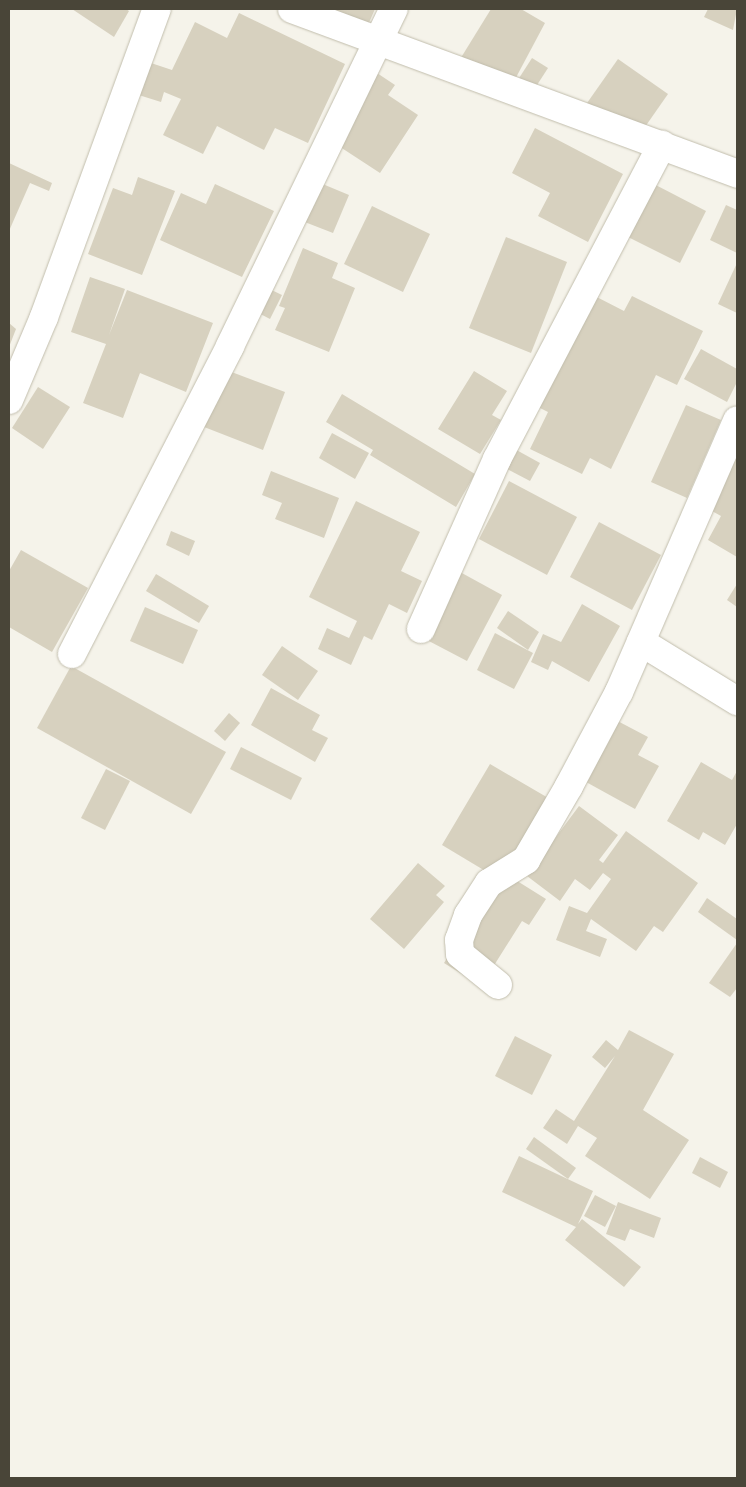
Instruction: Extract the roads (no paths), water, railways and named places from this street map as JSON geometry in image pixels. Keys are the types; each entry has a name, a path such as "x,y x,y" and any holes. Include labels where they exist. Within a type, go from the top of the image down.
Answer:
{"street":[{"path":"9,400 44,317 157,9"},
{"path":"292,9 377,43 662,145 737,174"},
{"path":"72,654 230,346 394,9"},
{"path":"421,629 497,458 662,145"},
{"path":"498,985 460,954 459,940 468,915 488,883 530,854 619,692 737,420"},
{"path":"641,642 737,701"}]}
